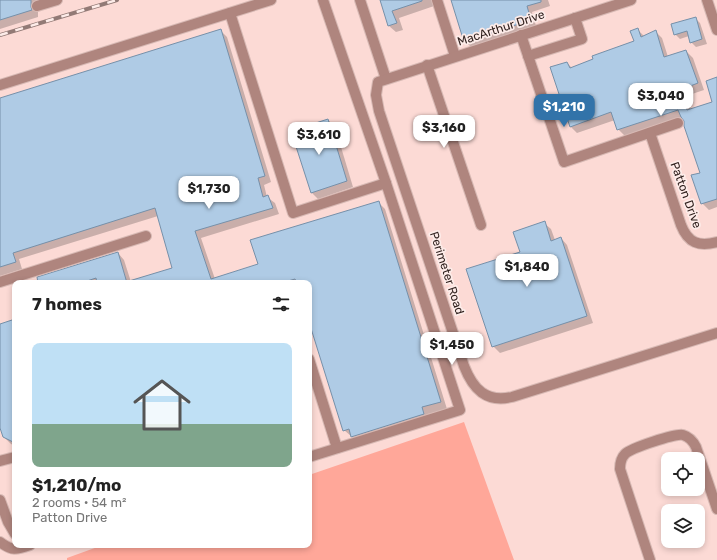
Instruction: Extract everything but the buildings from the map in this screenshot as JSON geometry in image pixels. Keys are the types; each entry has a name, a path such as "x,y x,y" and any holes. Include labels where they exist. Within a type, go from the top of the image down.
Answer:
{"street":[{"path":"37,6 57,0"},
{"path":"0,85 271,0"},
{"path":"312,456 460,410 386,184 323,0"},
{"path":"360,0 382,80"},
{"path":"437,0 455,56"},
{"name":"MacArthur Drive","path":"382,80 631,0"},
{"path":"707,0 717,30"},
{"path":"230,14 293,213 386,184"},
{"path":"528,56 582,39 575,18"},
{"path":"521,35 564,162 678,123"},
{"path":"428,65 481,225"},
{"name":"Perimeter Road","path":"382,80 376,95 379,111 464,366 472,383 483,394 497,398 512,397 717,333"},
{"name":"Patton Drive","path":"650,133 681,225 686,234 690,240 697,243 709,244 717,242"},
{"path":"0,282 146,236"},
{"path":"312,368 338,448"},
{"path":"650,560 620,468 622,458 626,453 633,449 676,435 689,438 693,441 696,447 717,509"},
{"path":"0,460 12,457"},
{"path":"0,500 12,529"},
{"path":"0,542 8,548 12,548"}],"shaded area":[{"path":"464,422 514,560 67,560 67,558 95,548 312,548 312,474"}],"railway":[{"path":"0,35 117,0"}]}
